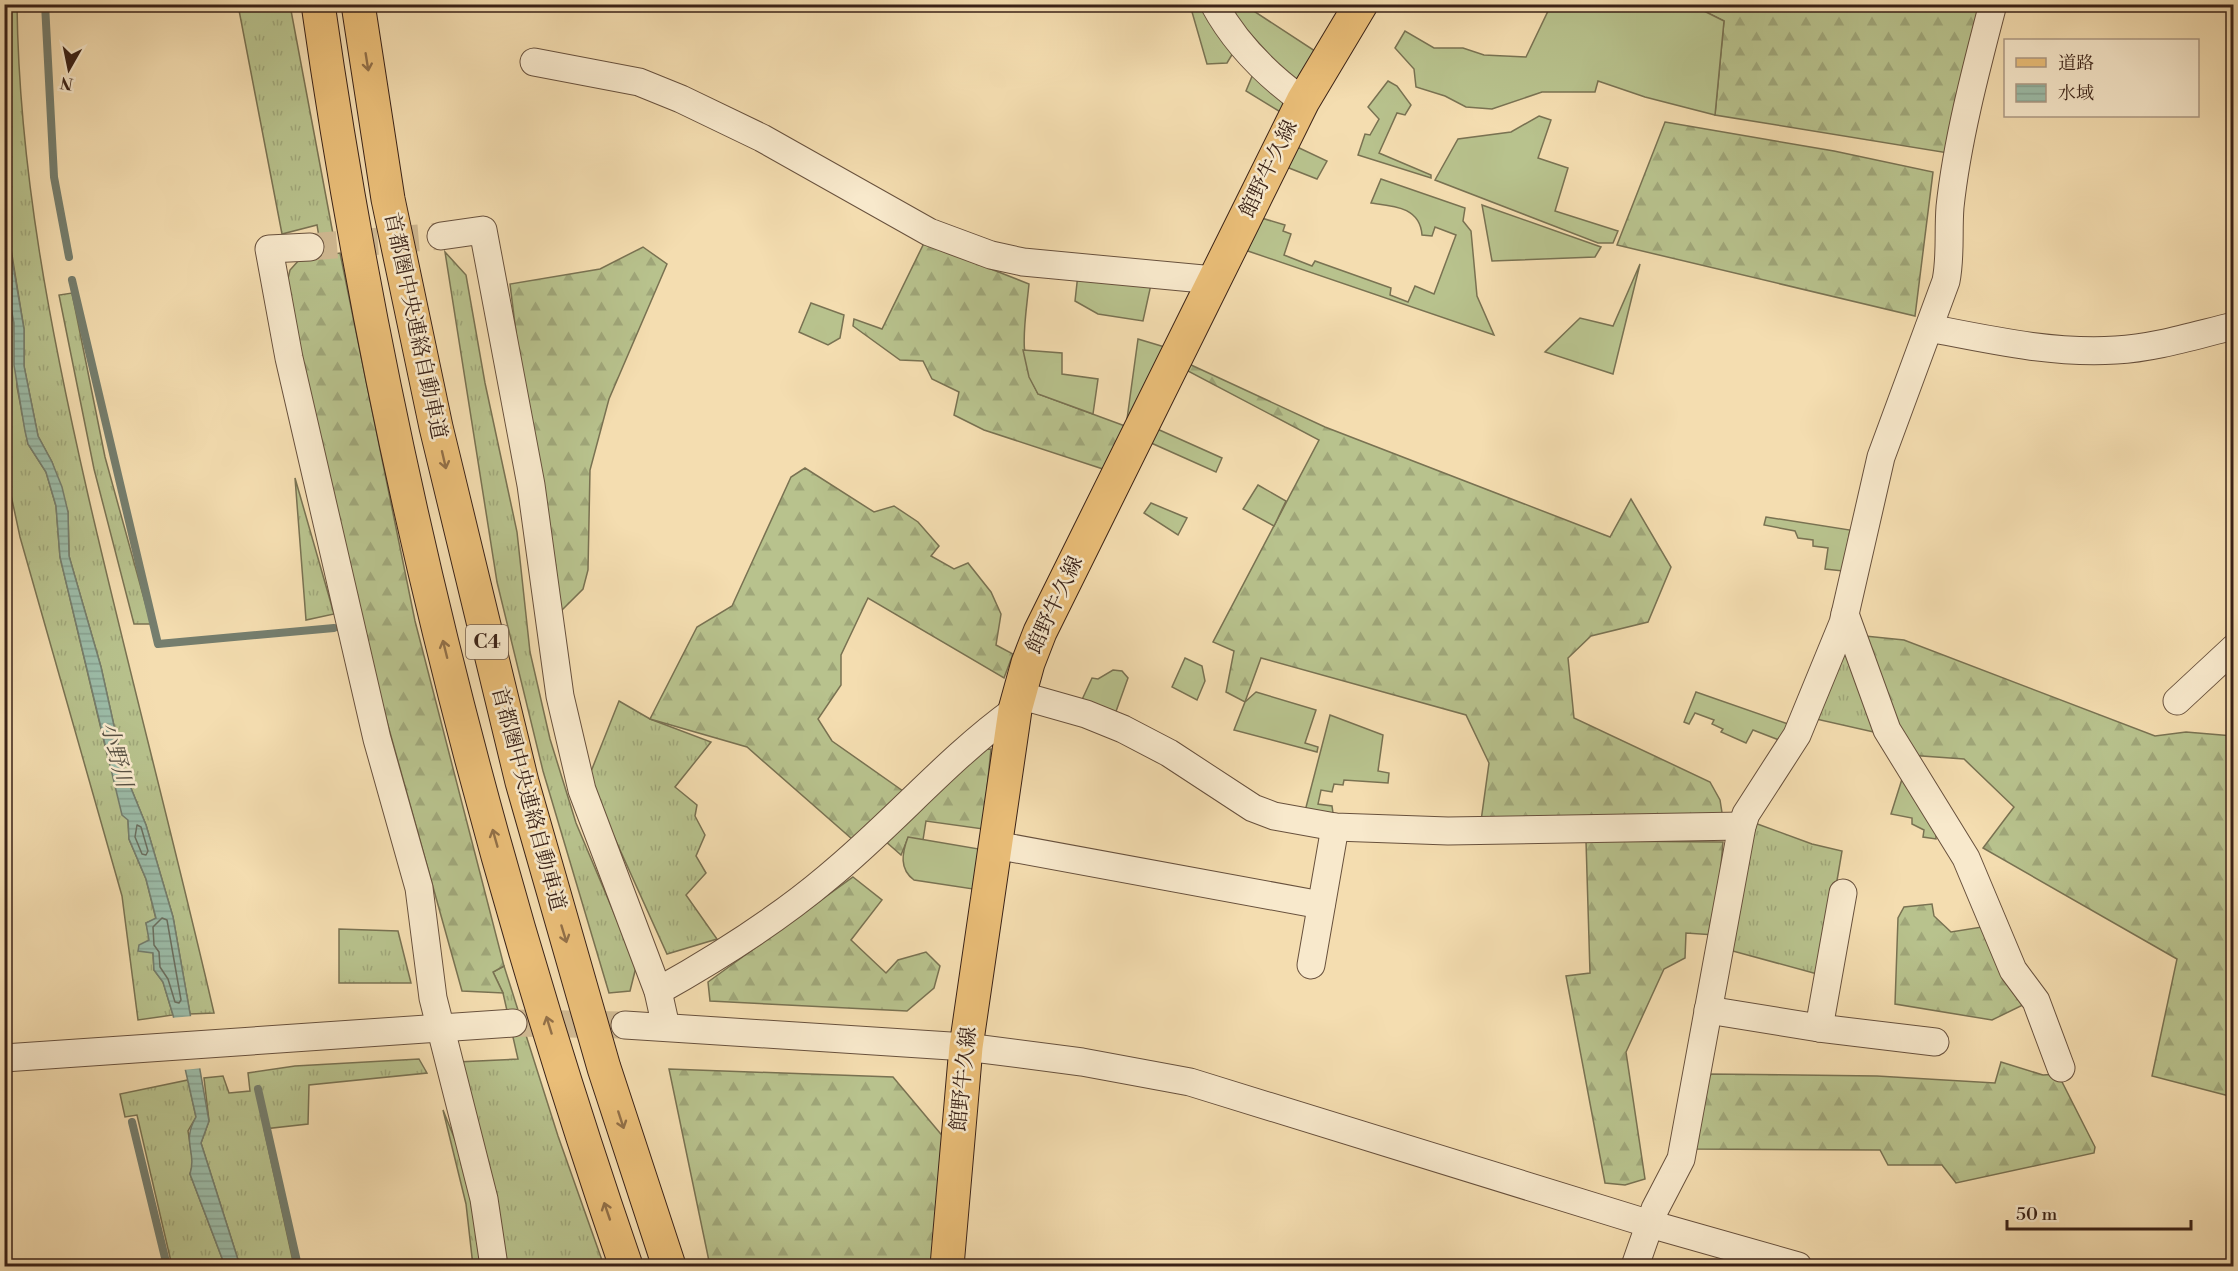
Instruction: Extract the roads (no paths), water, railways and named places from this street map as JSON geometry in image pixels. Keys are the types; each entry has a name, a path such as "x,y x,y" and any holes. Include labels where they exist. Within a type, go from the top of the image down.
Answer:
{"main road":[{"name":"首都圏中央連絡自動車道","path":"318,4 392,422 432,598 471,754 517,918 599,1186 626,1266"},
{"name":"首都圏中央連絡自動車道","path":"358,4 388,199 436,427 522,782 604,1068 669,1266"},
{"name":"館野牛久線","path":"947,1266 966,1047 1017,702 1040,632 1303,101 1361,4"}],"street":[{"path":"1214,4 1234,35 1271,78 1303,101"},
{"path":"1635,1266 1650,1224 1681,1159 1742,826 1746,814 1797,735 1845,614 1881,457 1929,328 1949,266 1950,208 1958,162 1994,4"},
{"path":"534,62 639,82 681,99 762,138 929,232 990,255 1023,262 1214,280"},
{"path":"441,236 483,230 531,485 560,696 582,790 658,991 666,1027"},
{"path":"310,247 269,249 289,358 377,739 419,888 427,960 439,1027 483,1199 494,1266"},
{"path":"1929,328 2035,347 2117,350 2234,326"},
{"path":"1845,614 1887,730 1966,858 2013,970 2036,1001 2061,1068"},
{"path":"2177,701 2222,671 2234,648"},
{"path":"658,991 723,954 829,877 1017,702 1086,714 1123,729 1169,753 1253,808 1274,816 1335,827 1448,831 1742,826"},
{"path":"1311,965 1335,827"},
{"path":"995,845 1321,905"},
{"path":"1819,1028 1843,893"},
{"path":"1708,1010 1819,1028 1935,1042"},
{"path":"4,1058 151,1050 513,1023"},
{"path":"625,1025 966,1047 1092,1064 1190,1082 1650,1224 1798,1266"}],"water":[{"name":"小野川","path":"4,212 24,329 24,366 38,436 62,487 68,512 69,556 101,667 124,771 146,825 173,917 209,1121 201,1143 240,1266 225,1266 190,1174 192,1159 189,1140 196,1117 173,1015 163,982 154,970 153,953 138,951 139,945 149,940 146,923 156,918 146,879 129,839 128,820 122,815 60,557 56,506 46,472 28,444 25,431 14,365 14,323 5,277"}],"waterway":[{"path":"45,4 54,177 69,257"},
{"path":"72,280 158,644 334,628"},
{"path":"258,1089 298,1266"},
{"path":"132,1122 167,1266"}],"tunnel":[{"path":"310,247 441,236"},
{"path":"513,1023 625,1025"}]}
